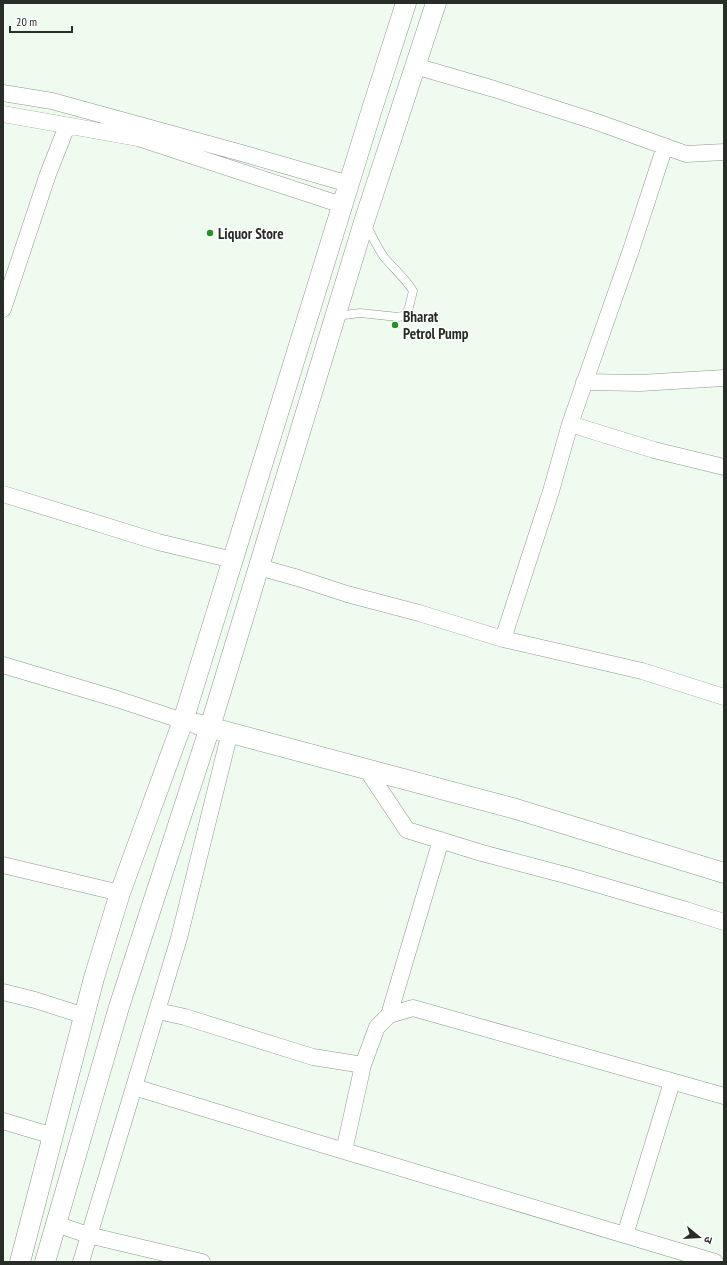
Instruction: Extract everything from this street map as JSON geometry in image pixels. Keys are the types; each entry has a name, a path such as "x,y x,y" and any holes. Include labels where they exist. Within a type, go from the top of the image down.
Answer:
{"street":[{"path":"20,1262 94,978 120,893 183,721 342,205 406,3"},
{"path":"45,1262 119,1006 210,727 364,222 436,3"},
{"path":"415,66 494,89 597,122 686,154 724,152"},
{"path":"3,93 52,101 349,184"},
{"path":"3,114 138,138 342,205"},
{"path":"3,309 48,174 67,126"},
{"path":"503,639 551,491 570,424 665,146"},
{"path":"584,382 640,383 724,378"},
{"path":"570,424 654,450 724,467"},
{"path":"3,494 158,542 233,560"},
{"path":"259,567 503,639 642,671 724,698"},
{"path":"3,665 117,699 183,721 230,732 516,809 724,873"},
{"path":"81,1262 88,1235 158,1011 181,930 214,802 230,732"},
{"path":"368,770 407,830 724,922"},
{"path":"344,1151 363,1065 377,1027 389,1015 442,840"},
{"path":"3,865 120,893"},
{"path":"3,992 35,1000 85,1016"},
{"path":"389,1015 413,1008 724,1096"},
{"path":"158,1011 185,1017 313,1056 363,1065"},
{"path":"625,1235 672,1082"},
{"path":"134,1086 344,1151 715,1262"},
{"path":"3,1121 53,1136"},
{"path":"56,1224 88,1235 202,1262"}],"lane":[{"path":"336,316 360,313 398,317 406,315 409,307 413,291 409,284 383,256 364,222"}],"place":[{"name":"Liquor Store","path":"210,233"},
{"name":"Bharat Petrol Pump","path":"395,325"}]}
